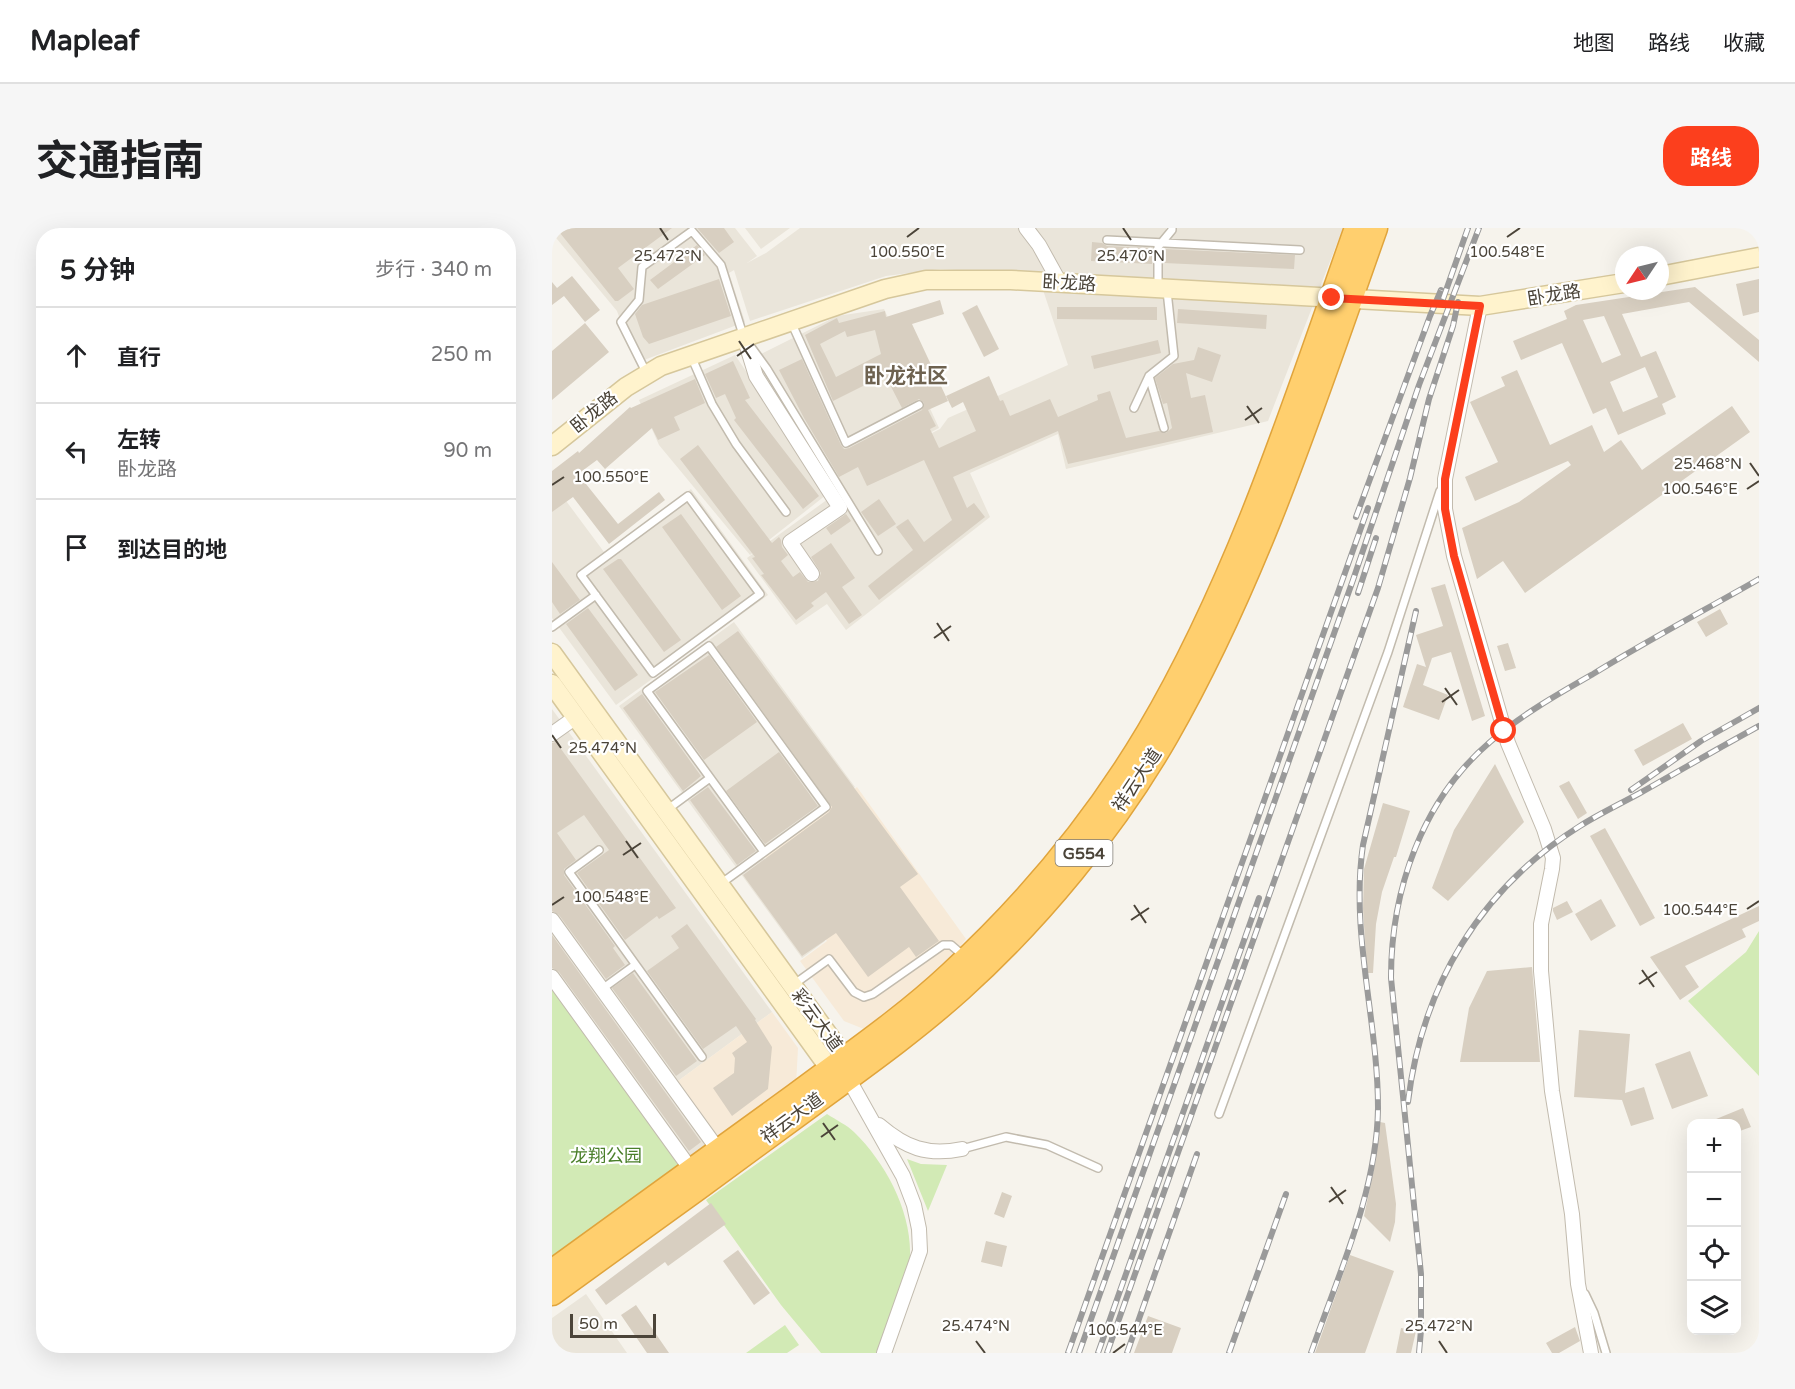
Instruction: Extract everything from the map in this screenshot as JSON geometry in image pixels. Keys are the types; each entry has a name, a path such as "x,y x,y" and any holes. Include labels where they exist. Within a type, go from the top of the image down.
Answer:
{"highway":[{"name":"祥云大道","path":"552,1272 719,1151 841,1068 938,1008 990,960 1067,875 1108,822 1153,758 1190,693 1242,582 1280,490 1341,298 1357,228"},
{"name":"祥云大道","path":"552,1293 841,1068 967,959 1036,885 1089,820 1133,757 1170,694 1199,636 1244,535 1302,383 1375,228"}],"street":[{"path":"1026,228 1039,245 1060,283"},
{"path":"1669,274 1759,257"},
{"name":"卧龙路","path":"552,446 606,401 647,373 691,355 885,289 926,280 1060,283 1480,306 1615,284"},
{"path":"1480,306 1447,471 1444,489 1445,509 1454,556 1508,743 1544,829 1552,858 1552,869 1541,924 1541,971 1552,1091 1572,1214 1578,1284 1591,1353"},
{"path":"744,337 756,376 840,508 790,542 812,574"},
{"name":"彩云大道","path":"552,653 792,986 841,1068"},
{"name":"彩云大道","path":"552,684 841,1068"},
{"path":"552,734 576,717"},
{"path":"552,920 719,1151"},
{"path":"552,977 692,1171"},
{"path":"841,1068 903,1176 914,1205 919,1229 920,1251 884,1353"},
{"path":"869,1118 899,1140 922,1151 941,1152 962,1149"}],"lane":[{"path":"1134,408 1149,376 1174,356 1162,288 1158,247 1172,228"},
{"path":"647,373 621,322 639,300 642,267 692,231 721,265 744,337 767,369 878,551"},
{"path":"1107,240 1300,250"},
{"path":"791,321 846,443 919,405"},
{"path":"691,355 712,404 736,444 786,512"},
{"path":"1149,376 1164,428"},
{"path":"1219,1114 1388,652 1447,471"},
{"path":"688,495 760,594 653,673 596,595 581,574 688,495"},
{"path":"552,627 596,595"},
{"path":"719,885 826,807 709,646 647,691 764,852"},
{"path":"666,810 710,778"},
{"path":"599,850 568,872 702,1057"},
{"path":"792,986 829,959 854,992 864,997 873,994 943,945 951,945 967,959"},
{"path":"602,989 635,965"},
{"path":"962,1149 1006,1137 1047,1145 1098,1168"},
{"path":"1578,1284 1594,1313 1606,1353"}],"shaded area":[{"path":"552,228 735,228 757,256 747,263 766,253 800,228 1343,228 1268,421 1066,469 1058,434 970,473 990,517 846,630 827,604 796,625 747,558 839,491 761,354 837,316 884,309 939,428 890,454 940,429 948,418 1068,365 1038,275 940,269 886,276 750,321 734,270 729,273 745,322 636,363 617,311 552,233"},
{"path":"745,228 790,228 761,249"},
{"path":"735,355 826,495 750,555 659,445 639,400"},
{"path":"552,482 604,552 691,489 768,595 616,705 552,618"},
{"path":"734,622 855,787 762,855 825,941 802,958 619,706"},
{"path":"552,709 772,1012 678,1081 721,1141 690,1164 552,974"},
{"path":"857,787 966,939 935,978 864,1029 844,1021 800,961 827,941 763,854"},
{"path":"772,1012 798,1048 796,1085 721,1141 678,1081"},
{"path":"586,1294 627,1353 552,1353 552,1318"}],"green space":[{"path":"1759,931 1759,1076 1688,1001 1746,952"},
{"name":"龙翔公园","path":"552,988 681,1168 552,1262"},
{"path":"827,1114 854,1132 878,1160 897,1194 908,1231 910,1249 907,1277 876,1353 821,1353 781,1305 706,1200"},
{"path":"907,1159 921,1164 947,1165 928,1211"},
{"path":"785,1325 799,1345 787,1353 746,1353"}],"building":[{"path":"556,228 672,228 618,268 634,289 615,301"},
{"path":"697,228 724,228 734,242 719,253"},
{"path":"1092,242 1107,246 1152,248 1152,264 1091,261"},
{"path":"697,245 705,255 658,289 650,280"},
{"path":"1164,249 1295,255 1294,269 1164,263"},
{"path":"572,276 600,310 585,322 564,296 552,305 552,282 557,288"},
{"path":"719,279 731,316 649,344 643,337 635,314 642,305"},
{"path":"1759,279 1759,312 1743,316 1736,284"},
{"path":"1695,287 1759,340 1759,362 1689,302 1622,314 1641,357 1656,351 1676,397 1662,404 1666,414 1618,435 1606,408 1593,414 1562,343 1521,360 1513,341 1567,319 1564,311 1576,305 1615,299 1669,300 1669,291","holes":["1604,316 1621,355 1602,363 1583,320","1645,367 1658,397 1623,412 1610,382"]},
{"path":"940,300 944,314 912,324 948,401 928,410 936,426 930,429 939,448 976,431 963,402 952,408 946,396 989,376 1000,401 1003,400 1010,416 1050,399 1058,417 1098,400 1097,395 1110,391 1126,438 1159,431 1166,433 1172,428 1167,403 1163,404 1155,378 1173,364 1194,360 1198,347 1221,355 1212,382 1186,373 1191,398 1205,395 1213,432 1068,464 1058,431 953,477 967,508 974,503 985,517 879,600 868,586 913,550 896,527 908,519 924,542 952,520 924,460 867,486 858,467 839,477 779,370 802,359 841,445 844,449 849,448 922,410 924,403 919,399 902,408 885,375 833,401 805,335 837,318 839,323 885,311 886,317","holes":["875,330 881,354 836,377 820,344 845,331 847,337"]},
{"path":"977,305 999,349 984,357 962,313"},
{"path":"1057,307 1157,307 1157,320 1057,319"},
{"path":"1178,309 1267,315 1266,329 1177,323"},
{"path":"585,323 609,352 552,400 552,351"},
{"path":"1158,340 1161,353 1094,369 1091,356"},
{"path":"733,361 750,398 745,400 819,496 803,509 734,420 736,418 725,394 716,398 705,374"},
{"path":"1517,370 1550,445 1592,425 1604,452 1621,440 1642,470 1732,406 1750,432 1525,593 1503,561 1477,579 1462,528 1519,502 1571,465 1568,461 1475,501 1465,477 1498,462 1470,402 1505,386 1501,377"},
{"path":"695,379 705,403 674,417 680,430 658,440 652,428 605,469 597,460 578,474 618,524 659,492 665,500 609,544 573,497 552,512 552,471 578,451 579,453 630,407"},
{"path":"698,445 772,543 779,537 788,555 781,561 793,577 800,572 808,582 818,581 821,573 811,557 831,543 855,578 842,587 862,615 849,624 826,592 811,603 814,606 796,620 761,575 764,574 752,558 755,557 680,459"},
{"path":"879,499 896,524 878,536 861,512"},
{"path":"681,514 741,596 722,610 662,527"},
{"path":"846,514 851,521 831,535 826,528"},
{"path":"621,559 681,640 664,652 603,569"},
{"path":"552,562 580,600 560,614 552,602"},
{"path":"1445,584 1485,716 1472,721 1451,652 1432,658 1423,685 1448,695 1439,720 1403,707 1417,664 1426,667 1416,635 1443,626 1431,588"},
{"path":"588,608 638,675 615,691 566,624"},
{"path":"1720,609 1728,624 1706,637 1697,622"},
{"path":"738,631 918,874 900,887 939,941 916,957 909,947 868,977 836,933 802,956 743,875 829,812 832,807 716,647"},
{"path":"1508,643 1516,668 1505,671 1497,646"},
{"path":"709,655 757,722 704,760 655,692"},
{"path":"642,694 701,776 683,791 623,708"},
{"path":"1683,723 1692,739 1643,766 1634,750"},
{"path":"556,742 676,908 659,919 657,916 625,940 577,873 609,850 584,815 557,833 576,860 564,869 564,875 615,946 613,948 625,965 606,979 559,915 552,911 552,743"},
{"path":"779,752 818,806 765,844 726,791"},
{"path":"1495,764 1524,822 1448,901 1432,888 1454,830"},
{"path":"1569,781 1587,813 1578,819 1559,786"},
{"path":"708,787 756,851 737,865 690,800"},
{"path":"1383,803 1410,811 1382,892 1376,924 1373,973 1367,973 1363,909 1364,869"},
{"path":"1605,828 1655,918 1640,926 1590,836"},
{"path":"1601,899 1616,926 1591,941 1575,914"},
{"path":"1567,901 1573,912 1557,920 1553,908"},
{"path":"1759,906 1759,921 1742,929 1746,937 1685,966 1699,987 1680,1000 1650,957"},
{"path":"687,924 756,1019 772,1047 768,1089 732,1116 713,1088 734,1073 735,1058 732,1053 747,1042 736,1026 703,1049 647,971 679,948 671,936"},
{"path":"552,935 701,1142 689,1151 559,972 552,968"},
{"path":"1532,967 1540,1062 1460,1062 1469,1008 1487,971"},
{"path":"633,973 697,1061 676,1076 612,988"},
{"path":"1579,1030 1630,1034 1625,1093 1644,1087 1654,1119 1631,1126 1622,1100 1574,1097"},
{"path":"1690,1051 1708,1096 1672,1109 1655,1064"},
{"path":"1743,1108 1751,1127 1741,1131 1741,1119 1716,1119"},
{"path":"1380,1122 1385,1123 1396,1204 1395,1222 1390,1242 1364,1216 1375,1164"},
{"path":"1002,1192 1012,1196 1004,1218 994,1214"},
{"path":"711,1203 726,1224 668,1266 665,1262 606,1305 595,1290"},
{"path":"986,1241 1007,1246 1002,1267 981,1262"},
{"path":"738,1250 770,1293 754,1305 723,1261"},
{"path":"1350,1255 1394,1271 1365,1353 1315,1353"},
{"path":"636,1305 669,1353 647,1353 621,1315"},
{"path":"1148,1316 1181,1328 1172,1353 1134,1353"},
{"path":"1575,1327 1580,1341 1559,1353 1552,1353 1546,1343"},
{"path":"1401,1328 1416,1331 1411,1353 1396,1353"}],"railway":[{"path":"1443,299 1468,228"},
{"path":"1079,1353 1353,580 1419,385 1479,228"},
{"path":"1356,517 1441,290"},
{"path":"1107,1353 1378,588 1458,302"},
{"path":"1068,1353 1368,508"},
{"path":"1358,593 1376,538"},
{"path":"1419,1353 1421,1274 1391,978 1392,945 1397,912 1404,880 1415,849 1446,791 1466,765 1502,732 1553,697 1759,579"},
{"path":"1311,1353 1354,1233 1371,1171 1376,1139 1377,1075 1362,944 1360,878 1363,845 1416,611"},
{"path":"1631,790 1701,741 1759,708"},
{"path":"1408,1102 1415,1059 1442,980 1462,944 1485,910 1513,879 1544,851 1580,826 1759,726"},
{"path":"1098,1353 1259,898"},
{"path":"1127,1353 1197,1154"},
{"path":"1229,1353 1286,1194"}],"district":[{"name":"卧龙社区","path":"906,376"}],"route":[{"path":"1332,298 1480,306 1445,479 1445,509 1454,556 1504,731"}]}
